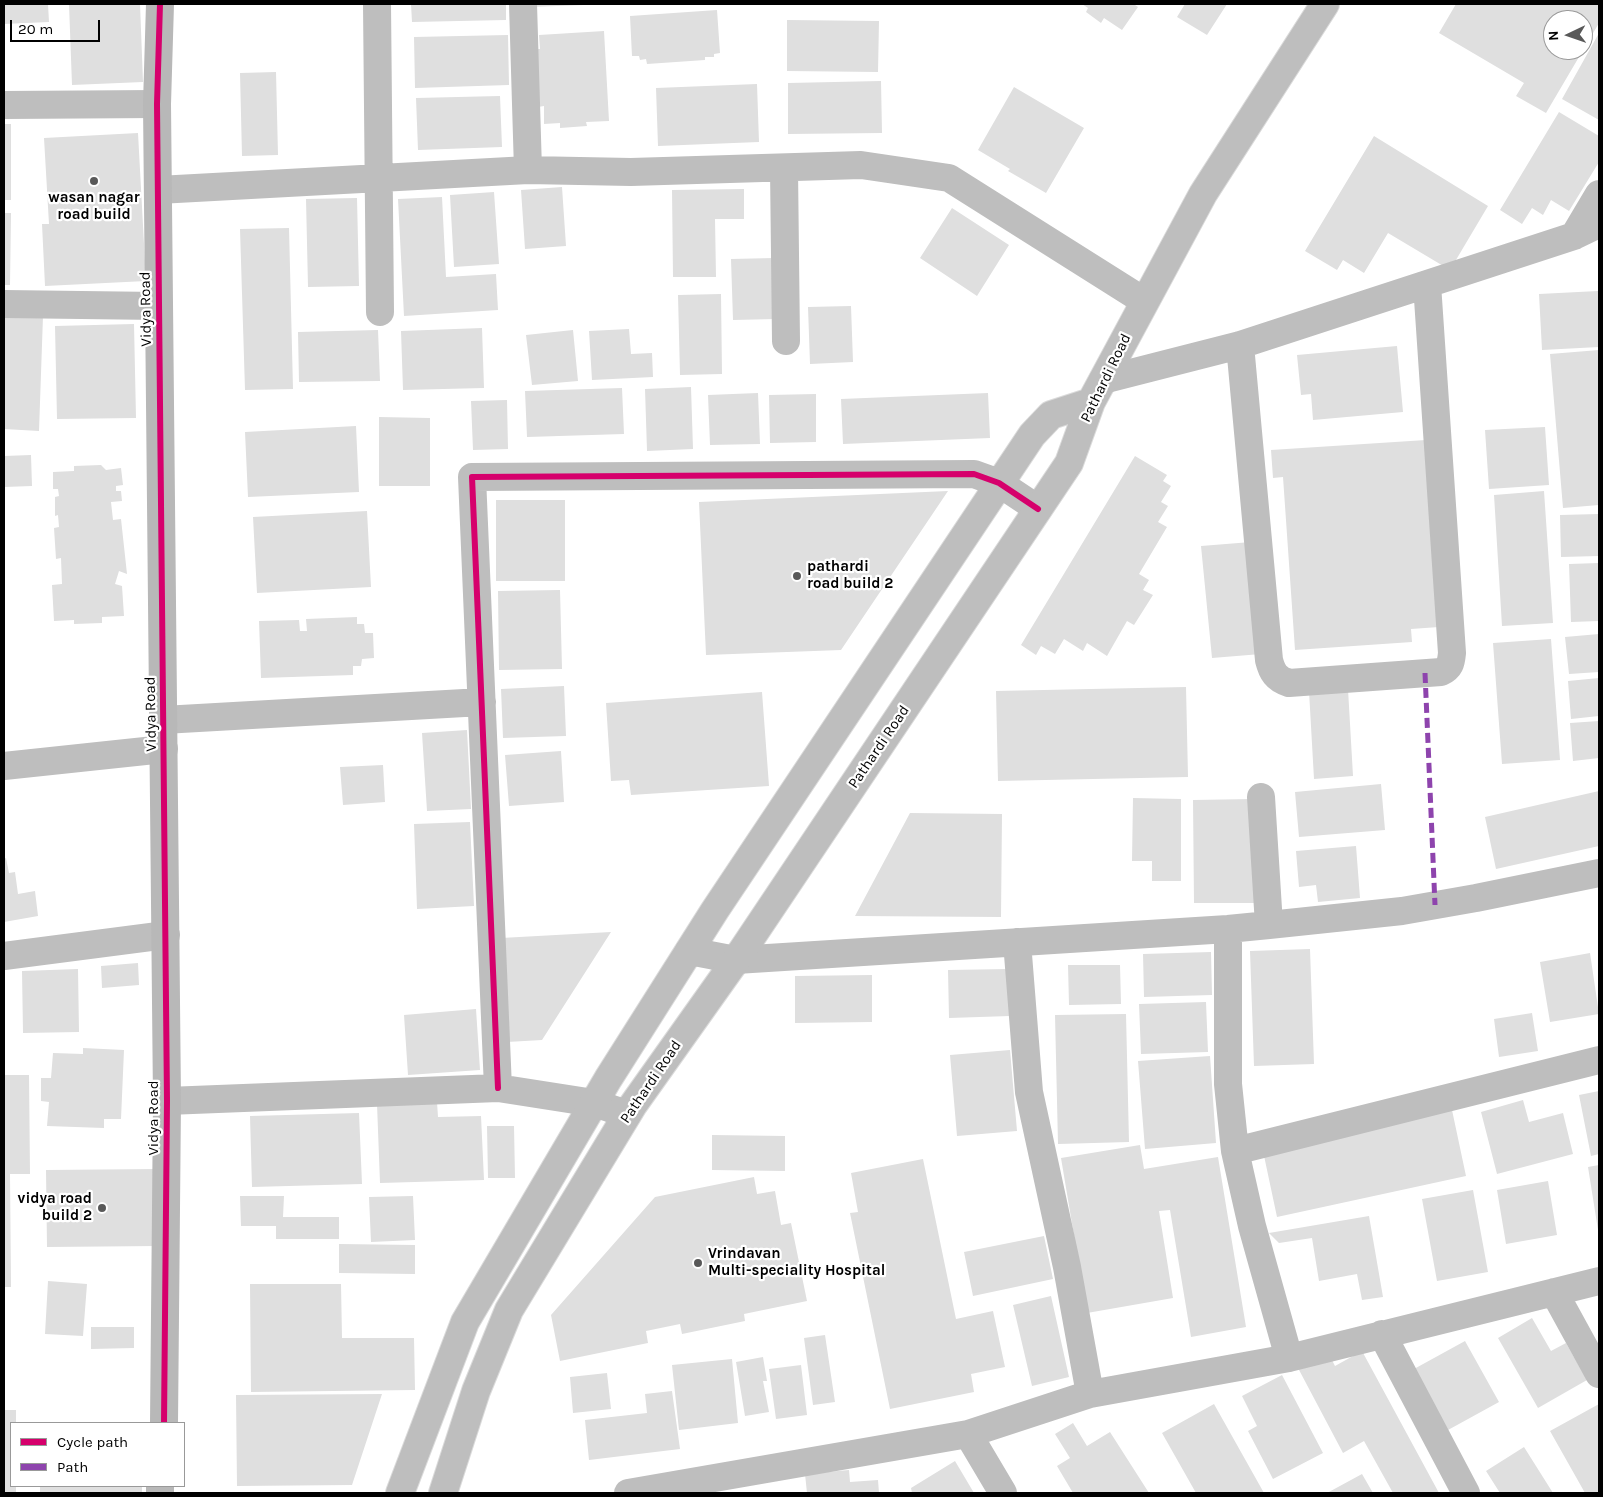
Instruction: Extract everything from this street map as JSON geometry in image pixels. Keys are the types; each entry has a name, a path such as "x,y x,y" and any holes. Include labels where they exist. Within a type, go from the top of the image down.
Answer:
{"street":[{"name":"Vidya Road","path":"160,4 157,104 167,1101 164,1422"},
{"path":"377,4 380,312"},
{"path":"523,4 528,170"},
{"name":"Pathardi Road","path":"443,1493 476,1391 509,1310 627,1114 736,960 1069,463 1097,391 1203,194 1325,4"},
{"path":"4,105 157,104"},
{"path":"158,190 528,170 631,172 861,165 949,178 1144,301"},
{"path":"784,168 786,341"},
{"path":"1574,236 1599,194"},
{"path":"400,1493 466,1322 594,1103 690,951 1032,434 1051,415 1097,391 1574,236 1599,224"},
{"path":"1240,345 1269,660 1272,672 1281,680 1289,682 1441,672 1448,668 1452,653 1427,284"},
{"path":"4,304 159,306"},
{"path":"498,1088 472,477 974,474 999,483 1038,509"},
{"path":"163,720 482,702"},
{"path":"4,766 164,749"},
{"path":"1261,797 1269,925"},
{"path":"690,951 736,960 1228,929 1402,911 1599,874"},
{"path":"1228,929 1228,1084 1234,1152 1252,1226 1290,1358"},
{"path":"4,956 166,935"},
{"path":"1017,942 1028,1092 1067,1267 1090,1394"},
{"path":"1234,1152 1599,1060"},
{"path":"167,1101 498,1088 594,1103 627,1114"},
{"path":"628,1493 671,1490 968,1434 1090,1394 1290,1358 1599,1281"},
{"path":"1554,1292 1599,1374"},
{"path":"1382,1334 1466,1493"},
{"path":"968,1434 1002,1493"}],"building":[{"path":"4,4 48,4 49,22 4,24"},
{"path":"69,4 140,4 143,82 72,85"},
{"path":"411,4 506,4 506,20 412,22"},
{"path":"530,4 584,4 584,5 530,7"},
{"path":"1082,4 1136,4 1138,7 1122,30 1104,18 1101,23 1086,12 1088,8"},
{"path":"1185,4 1227,4 1207,35 1177,17"},
{"path":"1456,4 1599,4 1599,23 1593,33 1593,10 1543,10 1543,60 1577,60 1546,113 1516,96 1524,83 1439,33"},
{"path":"717,10 720,53 714,54 714,57 705,57 705,60 647,64 646,59 640,60 639,56 632,56 630,16"},
{"path":"787,20 879,21 878,72 787,71"},
{"path":"604,31 609,121 586,122 587,126 560,128 560,123 544,124 544,106 538,107 535,49 540,49 539,35"},
{"path":"1599,33 1599,120 1562,99 1584,60 1593,60 1593,44"},
{"path":"508,35 509,85 415,88 414,37"},
{"path":"276,72 278,155 242,156 240,73"},
{"path":"881,81 882,133 788,134 788,83"},
{"path":"757,84 759,142 658,146 656,88"},
{"path":"1014,87 1084,128 1046,193 1008,171 1010,169 978,150"},
{"path":"500,96 502,147 418,150 416,98"},
{"path":"1559,112 1599,136 1599,162 1569,211 1551,200 1543,215 1532,208 1522,224 1500,210"},
{"name":"wasan nagar road build","path":"4,124 11,124 11,200 4,200"},
{"name":"wasan nagar road build","path":"138,133 146,281 45,286 42,224 49,224 44,138"},
{"path":"1374,136 1488,206 1450,270 1388,233 1364,273 1343,260 1337,270 1305,251"},
{"path":"562,187 566,246 525,249 521,190"},
{"path":"744,189 744,219 715,219 716,277 673,277 672,190"},
{"path":"494,192 499,264 454,267 450,195"},
{"path":"442,197 446,277 496,274 498,310 404,316 398,199"},
{"path":"357,198 359,286 308,287 306,199"},
{"path":"952,208 1009,245 977,296 920,258"},
{"name":"wasan nagar road build","path":"4,213 11,213 10,285 4,285"},
{"path":"289,228 293,389 245,390 240,229"},
{"path":"774,258 776,319 733,320 731,259"},
{"path":"1598,291 1599,347 1542,350 1539,294"},
{"path":"721,294 722,374 680,375 678,295"},
{"path":"851,306 853,362 810,364 808,307"},
{"path":"4,315 43,316 39,431 4,429"},
{"path":"134,324 136,418 57,419 55,326"},
{"path":"482,328 484,388 403,390 401,331"},
{"path":"629,329 631,354 652,353 653,377 592,380 589,331"},
{"path":"378,330 380,381 299,382 298,332"},
{"path":"573,330 578,381 532,385 526,335"},
{"path":"1397,346 1403,412 1313,420 1311,394 1301,395 1297,355"},
{"path":"1599,350 1599,505 1563,508 1550,354"},
{"path":"691,387 693,449 647,451 645,389"},
{"path":"622,388 624,434 527,437 525,391"},
{"path":"758,393 760,444 710,445 708,395"},
{"path":"988,393 990,438 843,444 841,399"},
{"path":"816,394 816,442 770,443 769,395"},
{"path":"507,400 508,449 473,450 471,401"},
{"path":"379,417 430,418 430,486 379,486"},
{"path":"356,426 359,492 248,497 245,432"},
{"path":"1545,427 1549,485 1489,489 1485,430"},
{"path":"1426,440 1439,627 1411,629 1412,642 1295,650 1283,477 1273,478 1271,450"},
{"path":"31,455 32,486 4,487 4,456"},
{"path":"1135,456 1167,475 1163,481 1171,486 1161,502 1168,506 1158,522 1167,527 1139,574 1149,580 1143,590 1153,595 1134,625 1127,621 1107,656 1087,643 1083,651 1064,639 1055,654 1041,646 1036,655 1021,645"},
{"path":"101,465 106,470 121,468 123,485 116,486 116,491 121,491 122,501 111,502 113,520 121,519 127,574 119,571 115,584 122,586 124,616 102,617 102,623 74,624 74,620 54,621 52,585 62,584 61,558 56,559 54,528 59,527 58,515 55,516 55,497 59,496 58,489 53,489 53,472 74,471 74,466"},
{"name":"pathardi road build 2","path":"948,491 841,650 706,655 699,502"},
{"path":"1544,491 1553,623 1502,626 1494,495"},
{"path":"496,500 565,500 565,581 496,581"},
{"path":"367,511 371,587 257,593 253,517"},
{"path":"1599,514 1599,556 1561,557 1560,515"},
{"path":"1251,542 1261,654 1212,658 1201,546"},
{"path":"1599,563 1599,621 1571,622 1569,564"},
{"path":"560,590 562,669 499,670 498,591"},
{"path":"357,617 357,624 364,624 365,633 373,633 374,658 362,659 361,666 353,666 353,675 261,678 259,621 299,620 300,631 307,631 306,619"},
{"path":"1599,634 1599,672 1569,674 1565,637"},
{"path":"1551,639 1560,760 1502,764 1493,643"},
{"path":"1599,678 1599,716 1571,719 1568,681"},
{"path":"564,686 566,736 503,738 501,689"},
{"path":"1186,687 1188,777 998,781 996,691"},
{"path":"1348,689 1353,776 1314,779 1309,691"},
{"path":"762,692 769,786 631,795 629,780 611,781 606,703"},
{"path":"1599,721 1599,758 1573,761 1570,723"},
{"path":"467,730 471,809 427,811 422,733"},
{"path":"561,751 564,802 509,806 505,755"},
{"path":"383,765 385,802 343,805 340,767"},
{"path":"1381,784 1385,830 1299,837 1295,792"},
{"path":"1599,791 1599,846 1496,869 1485,817"},
{"path":"1133,798 1181,799 1181,881 1152,881 1152,861 1132,861"},
{"path":"1253,799 1255,903 1194,903 1193,800"},
{"path":"910,813 1002,814 1001,917 855,916"},
{"path":"470,822 474,906 417,909 414,824"},
{"path":"1356,846 1360,898 1318,902 1316,885 1299,887 1296,851"},
{"path":"6,858 9,873 15,872 18,894 35,891 38,916 4,922 4,859"},
{"path":"611,932 542,1040 507,1042 501,938"},
{"path":"1310,949 1314,1064 1254,1066 1250,951"},
{"path":"1211,952 1212,995 1144,997 1143,954"},
{"path":"1590,953 1599,1014 1550,1022 1540,962"},
{"path":"138,963 139,985 102,988 101,966"},
{"path":"1068,965 1120,965 1121,1004 1069,1005"},
{"path":"78,969 79,1032 23,1033 22,971"},
{"path":"1009,969 1010,1016 949,1018 948,970"},
{"path":"872,975 872,1022 795,1023 795,976"},
{"path":"1206,1002 1208,1052 1141,1054 1139,1004"},
{"path":"476,1009 480,1070 408,1075 404,1015"},
{"path":"1532,1013 1538,1051 1499,1057 1494,1019"},
{"path":"1126,1014 1129,1142 1058,1144 1055,1015"},
{"path":"83,1048 124,1050 121,1119 104,1119 104,1128 47,1126 49,1102 41,1101 41,1078 51,1078 53,1053 83,1054"},
{"path":"1010,1050 1017,1131 957,1136 950,1055"},
{"path":"1210,1056 1216,1143 1145,1149 1138,1061"},
{"name":"vidya road build 2","path":"4,1075 29,1075 30,1174 10,1174 11,1287 4,1287"},
{"path":"1599,1091 1599,1154 1591,1156 1579,1095"},
{"path":"1523,1100 1529,1122 1563,1113 1573,1154 1497,1174 1481,1112"},
{"path":"437,1102 438,1117 481,1116 484,1180 380,1183 377,1104"},
{"path":"1452,1110 1466,1176 1277,1217 1263,1151"},
{"path":"359,1113 362,1184 252,1187 250,1116"},
{"path":"487,1126 514,1126 515,1178 488,1178"},
{"path":"712,1135 785,1136 785,1171 712,1170"},
{"path":"1140,1145 1144,1169 1218,1157 1246,1327 1191,1337 1170,1210 1159,1211 1173,1298 1087,1313 1061,1158"},
{"path":"923,1159 956,1319 993,1311 1005,1367 971,1374 974,1392 890,1409 850,1213 858,1212 851,1173"},
{"path":"1599,1165 1599,1230 1598,1230 1588,1167"},
{"name":"vidya road build 2","path":"158,1169 158,1246 47,1247 46,1170"},
{"name":"Vrindavan Multi-speciality Hospital","path":"754,1177 757,1194 775,1191 781,1225 791,1223 807,1301 744,1314 745,1321 682,1334 680,1324 646,1331 648,1343 560,1361 551,1315 655,1197"},
{"path":"1548,1181 1557,1235 1506,1244 1497,1190"},
{"path":"1473,1190 1488,1272 1437,1281 1422,1199"},
{"path":"240,1196 284,1196 283,1217 339,1217 339,1239 276,1239 276,1226 241,1226"},
{"path":"413,1196 415,1240 371,1242 369,1197"},
{"path":"1369,1216 1383,1297 1362,1300 1357,1274 1319,1281 1312,1238 1279,1243 1269,1233"},
{"path":"1044,1236 1053,1279 973,1296 964,1252"},
{"path":"339,1244 415,1245 415,1274 339,1273"},
{"path":"48,1281 87,1284 83,1336 45,1334"},
{"path":"250,1284 341,1284 342,1338 414,1338 415,1390 251,1392"},
{"path":"1051,1296 1069,1377 1032,1386 1013,1305"},
{"path":"1532,1318 1551,1351 1566,1343 1587,1380 1538,1408 1498,1338"},
{"path":"91,1327 134,1327 134,1348 91,1349"},
{"path":"825,1335 835,1402 813,1405 804,1338"},
{"path":"1465,1341 1499,1402 1448,1430 1414,1369"},
{"path":"1362,1351 1439,1493 1393,1493 1364,1441 1343,1453 1298,1368 1328,1352 1335,1366"},
{"path":"763,1357 767,1381 763,1381 769,1412 745,1416 736,1362"},
{"path":"732,1359 738,1423 679,1430 672,1365"},
{"path":"801,1365 807,1415 776,1419 769,1369"},
{"path":"607,1373 611,1409 573,1413 570,1377"},
{"path":"1282,1375 1323,1453 1273,1479 1248,1431 1257,1426 1242,1396"},
{"path":"672,1391 680,1449 589,1460 585,1420 647,1413 645,1394"},
{"path":"382,1394 352,1485 237,1486 236,1395"},
{"path":"1214,1404 1264,1493 1196,1493 1162,1433"},
{"path":"1599,1404 1599,1493 1585,1493 1550,1431"},
{"path":"4,1410 16,1410 16,1422 10,1422 10,1487 16,1487 16,1493 4,1493"},
{"path":"1073,1423 1087,1446 1110,1432 1149,1493 1073,1493 1057,1466 1070,1458 1055,1434"},
{"path":"1524,1447 1553,1493 1500,1493 1486,1471"},
{"path":"955,1461 974,1493 912,1493 911,1488"},
{"path":"849,1470 850,1482 878,1480 879,1493 807,1493 805,1474"},
{"path":"1362,1474 1373,1493 1327,1493"},
{"path":"40,1487 142,1487 142,1493 40,1493"}],"marked path":[{"path":"1425,673 1435,905"}],"cycle path":[{"path":"160,4 157,104 167,1101 164,1422"},
{"path":"498,1088 472,477 974,474 999,483 1038,509"}],"place":[{"name":"wasan nagar road build","path":"94,181"},
{"name":"pathardi road build 2","path":"797,576"},
{"name":"vidya road build 2","path":"102,1208"},
{"name":"Vrindavan Multi-speciality Hospital","path":"698,1263"}]}
